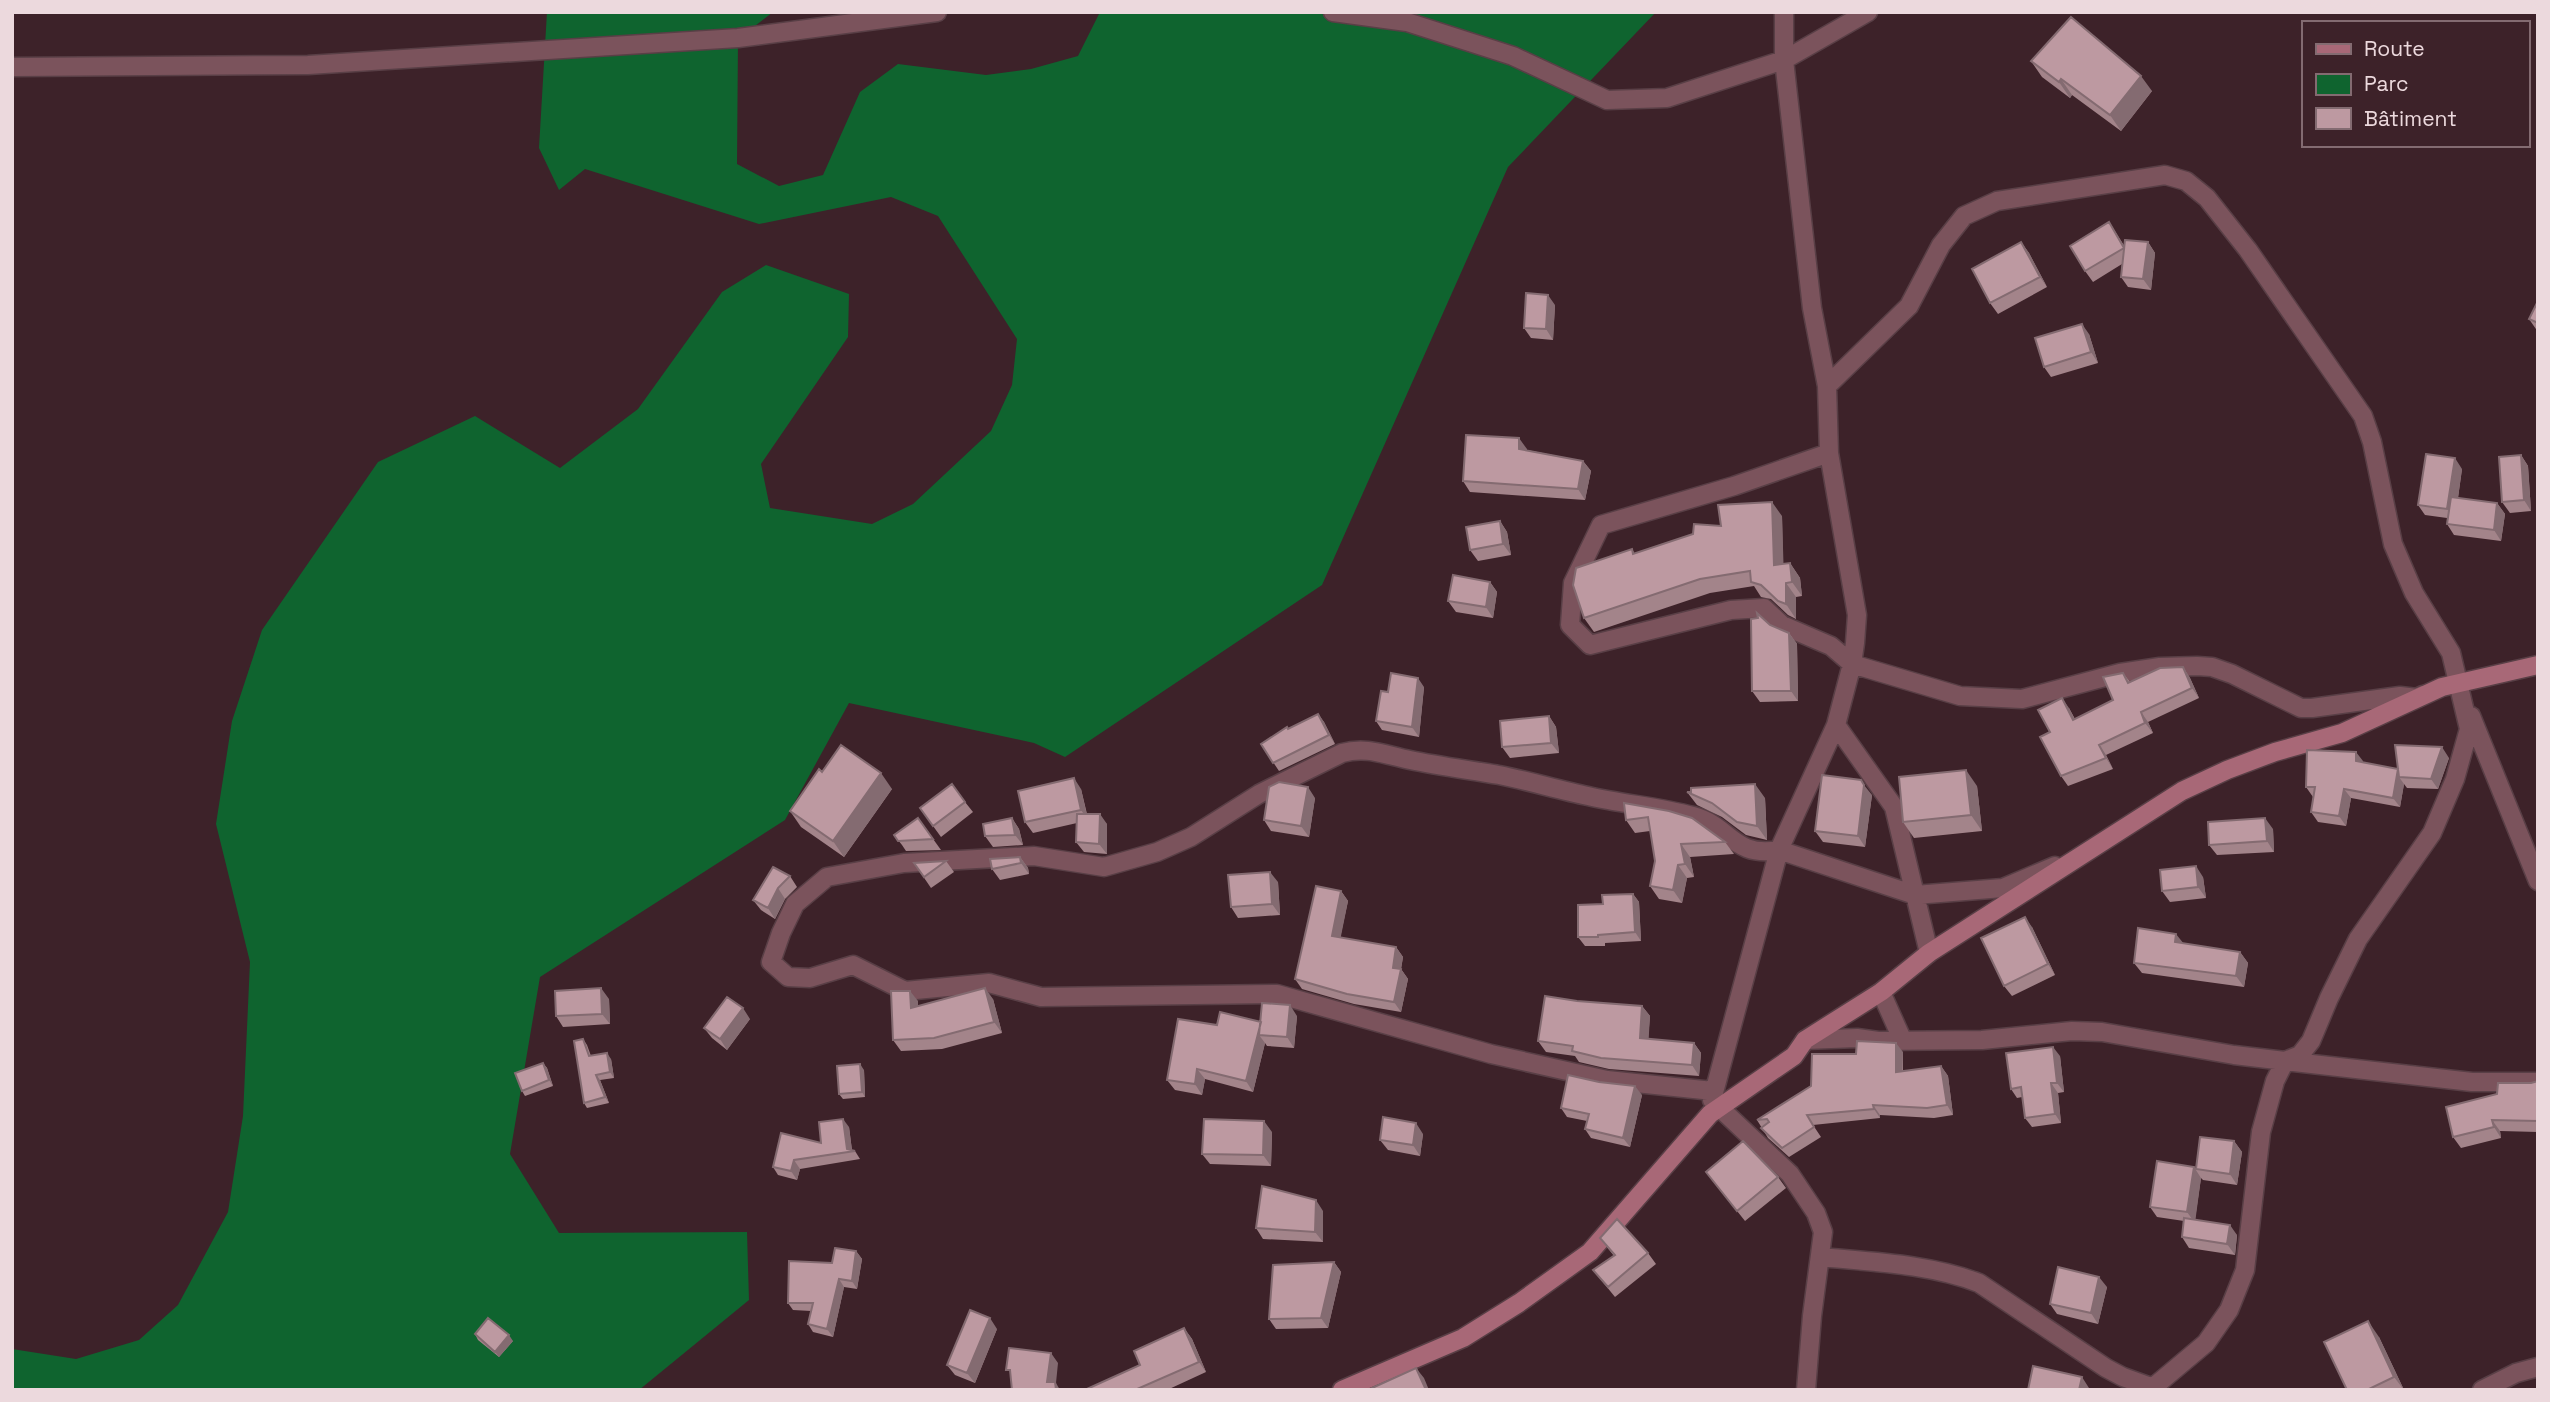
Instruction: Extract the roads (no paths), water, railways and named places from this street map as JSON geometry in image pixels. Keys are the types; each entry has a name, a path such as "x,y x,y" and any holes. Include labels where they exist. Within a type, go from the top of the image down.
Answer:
{"main road":[{"path":"1342,1390 1463,1338 1519,1303 1590,1252 1716,1111 1794,1056 1805,1040 1881,992 1929,953 2182,791 2275,752 2342,733 2450,685 2538,665"}],"street":[{"path":"12,67 308,65 738,38 937,12"},
{"path":"1333,12 1407,22 1513,55 1607,100 1667,98 1784,60 1868,12"},
{"path":"1784,12 1784,60 1812,308 1827,386 1829,453 1857,615 1852,664 1836,725 1779,850 1713,1091 1716,1111 1790,1174 1816,1213 1823,1232 1806,1390"},
{"path":"1821,1257 1901,1266 1966,1278 1979,1283 2106,1368 2154,1389 2206,1343 2229,1310 2245,1269 2261,1132 2275,1080 2286,1061 2300,1055 2311,1041 2358,939 2432,833 2455,779 2469,729 2450,685 2451,653 2414,593 2393,544 2372,442 2363,416 2315,343 2248,250 2207,198 2186,181 2165,175 2091,185 1997,201 1964,216 1941,245 1909,306 1827,386"},
{"path":"1829,453 1734,486 1601,525 1573,583 1570,625 1590,645 1731,610 1764,607 1782,625 1831,646 1852,664 1960,696 1999,699 2022,699 2120,674 2160,667 2212,667 2301,708 2400,696 2417,698 2450,685"},
{"path":"2450,685 2538,881"},
{"path":"1836,725 1894,807 1929,953"},
{"path":"1713,1091 1607,1080 1491,1054 1277,994 1041,997 989,983 905,991 853,965 810,978 788,977 771,962 795,904 827,877 904,863 1034,856 1104,867 1157,852 1191,837 1259,794 1331,758 1356,749 1501,775 1591,797 1694,817 1711,822 1740,845 1760,853 1779,850 1915,895 2003,888 2077,857"},
{"path":"1881,992 1902,1040"},
{"path":"1805,1040 1982,1040 2072,1031 2102,1032 2234,1055 2286,1061 2472,1082 2538,1082"},
{"path":"2482,1390 2516,1373 2538,1367"}]}
